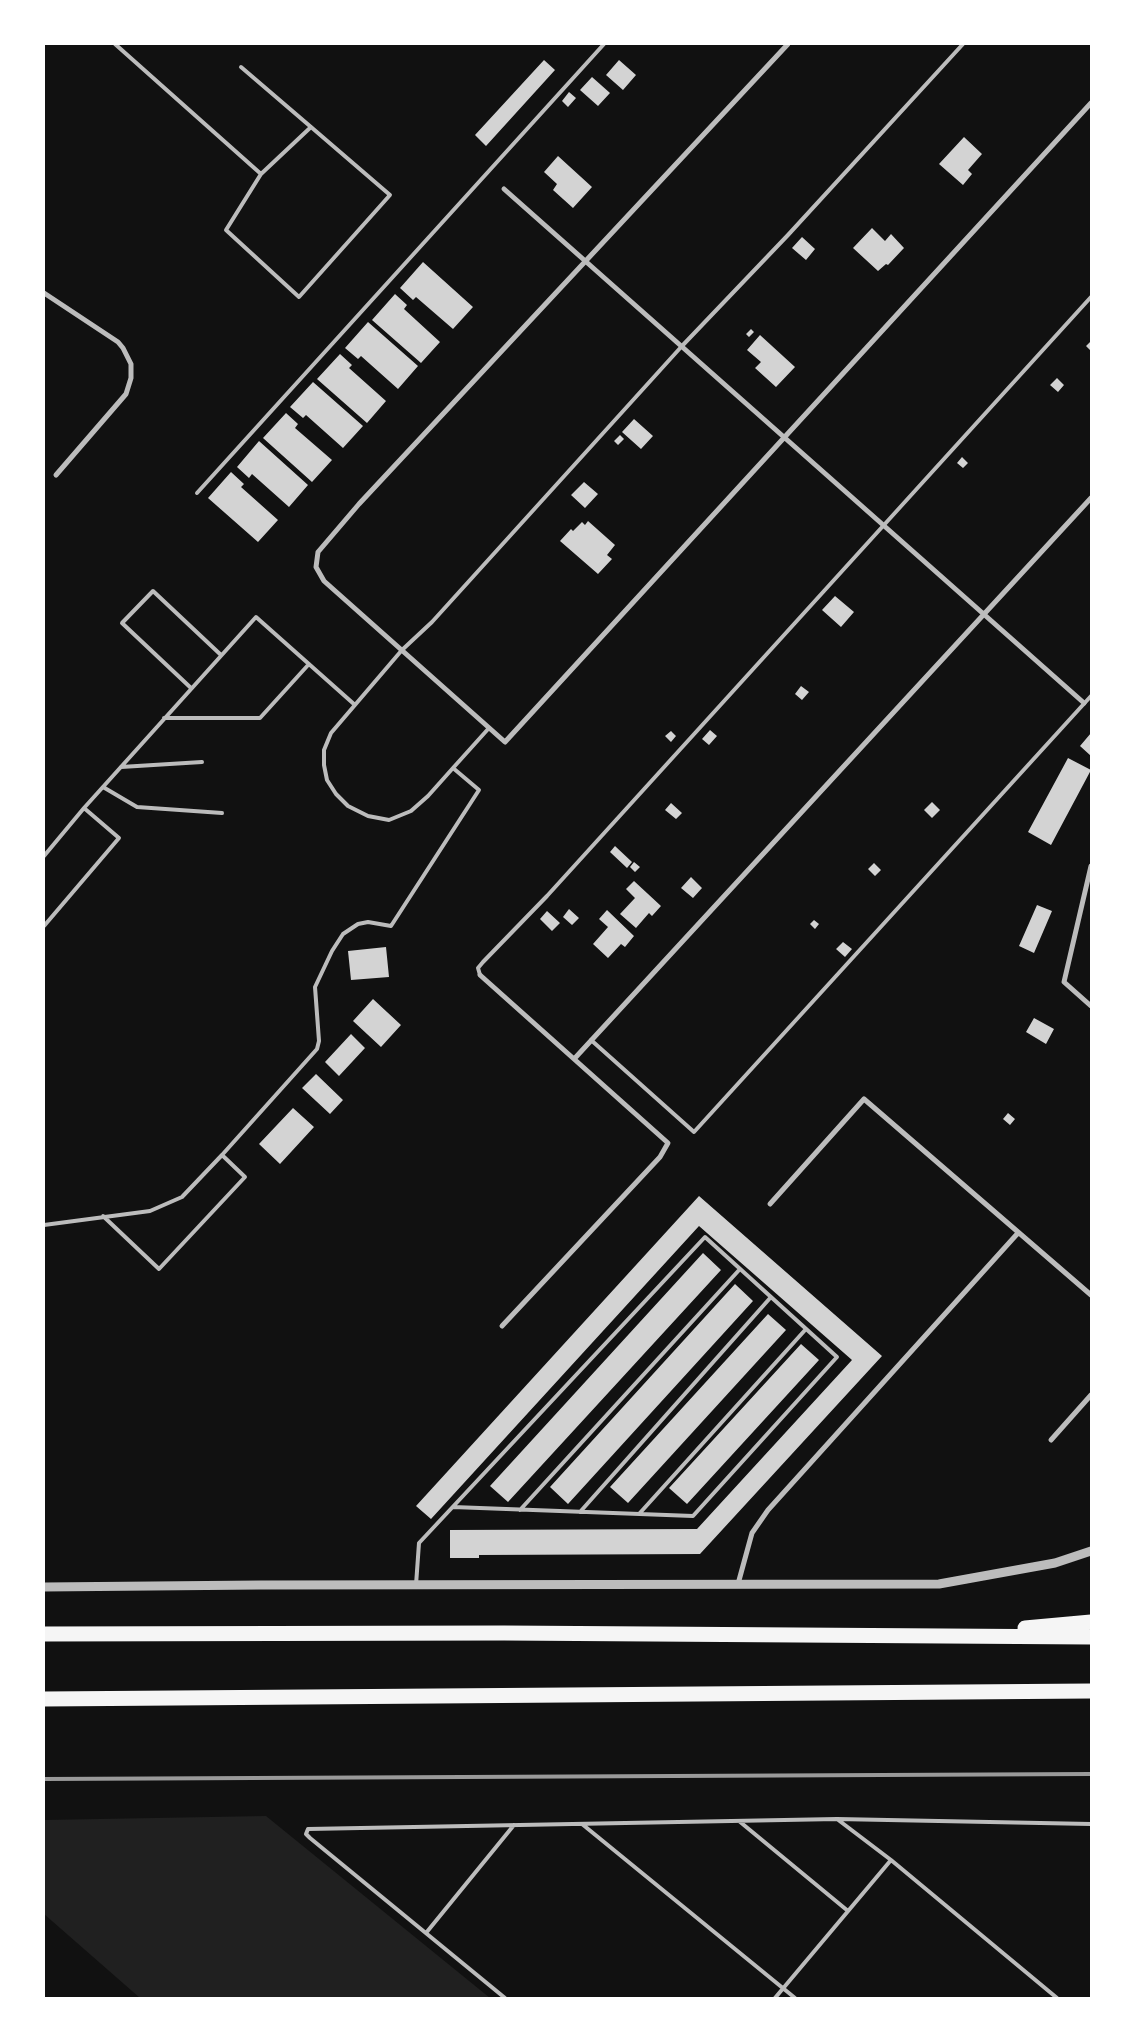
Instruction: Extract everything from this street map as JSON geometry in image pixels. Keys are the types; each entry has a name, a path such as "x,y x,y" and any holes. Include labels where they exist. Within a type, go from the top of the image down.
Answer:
{"highway":[{"path":"941,1636 1091,1622"},
{"path":"44,1634 514,1633 1091,1637"},
{"path":"44,1699 1091,1691"}],"street":[{"path":"788,44 359,504 318,552 316,567 324,580 505,742 1091,103"},
{"path":"504,188 1084,703"},
{"path":"44,293 118,342 131,364 131,378 126,394 56,475"},
{"path":"574,1058 1091,498"},
{"path":"1091,866 1064,982 1091,1006"},
{"path":"480,975 668,1143 660,1157 502,1326"},
{"path":"770,1204 864,1099 1091,1295"},
{"path":"738,1584 752,1533 768,1510 1018,1233"},
{"path":"1052,1440 1091,1395"},
{"path":"44,1587 938,1584 1055,1563 1091,1551"}],"lane":[{"path":"115,44 261,174"},
{"path":"197,493 604,44"},
{"path":"489,728 411,811 389,820 368,816 348,806 336,794 327,780 324,750 332,733 402,650 432,622 682,346 788,235 963,44"},
{"path":"241,68 390,195 299,297 226,230 261,174 310,127"},
{"path":"480,975 478,968 483,962 546,896 1091,297"},
{"path":"191,688 122,623 153,591 221,655"},
{"path":"44,856 84,808 256,617 355,705"},
{"path":"164,718 260,718 309,664"},
{"path":"591,1040 694,1132 1091,696"},
{"path":"121,767 202,762"},
{"path":"44,1225 103,1216 150,1212 182,1196 222,1155 318,1049 320,1041 315,987 332,951 343,934 358,924 368,922 391,926 479,790 453,768"},
{"path":"103,787 137,806 222,813"},
{"path":"44,926 119,838 84,808"},
{"path":"103,1216 159,1269 245,1177 222,1155"},
{"path":"416,1585 419,1543 705,1237 837,1357 693,1516 453,1507"},
{"path":"520,1510 740,1269"},
{"path":"580,1512 771,1297"},
{"path":"639,1514 806,1329"},
{"path":"837,1819 891,1860 1057,1998"},
{"path":"506,1998 310,1838 306,1834 308,1829 837,1819 1091,1824"},
{"path":"739,1821 848,1911"},
{"path":"582,1824 795,1998"},
{"path":"426,1933 514,1825"},
{"path":"775,1998 891,1860"}],"shaded area":[{"path":"266,1816 490,1998 140,1998 44,1914 44,1820"}],"building":[{"path":"544,60 555,70 486,146 475,135"},
{"path":"619,60 636,75 623,90 606,75"},
{"path":"592,77 610,93 598,106 580,90"},
{"path":"569,92 576,98 568,107 562,101"},
{"path":"964,137 982,154 968,170 972,174 963,185 939,164"},
{"path":"558,156 592,187 573,208 553,190 557,184 544,172"},
{"path":"872,228 885,241 891,234 904,248 888,265 886,264 878,271 853,248"},
{"path":"802,237 815,249 806,260 792,248"},
{"path":"423,262 473,307 453,329 416,297 413,300 400,288"},
{"path":"395,294 407,305 404,309 440,342 421,363 372,320"},
{"path":"368,322 418,366 398,389 361,356 358,359 345,348"},
{"path":"751,329 754,332 749,337 746,334"},
{"path":"760,335 795,367 776,387 755,368 761,362 747,350"},
{"path":"1091,341 1091,351 1086,346"},
{"path":"340,354 352,365 349,368 386,401 367,423 317,379"},
{"path":"1057,378 1064,385 1058,392 1050,385"},
{"path":"313,382 363,426 343,448 306,415 303,418 290,407"},
{"path":"286,413 298,424 295,428 332,460 312,482 263,438"},
{"path":"634,419 653,436 641,449 622,432"},
{"path":"620,435 624,439 618,445 614,441"},
{"path":"259,441 308,485 289,507 252,474 249,478 237,467"},
{"path":"962,457 968,463 963,468 957,463"},
{"path":"231,472 244,484 241,487 278,520 258,542 208,498"},
{"path":"584,482 598,494 585,508 571,495"},
{"path":"588,521 615,545 607,555 612,559 598,574 560,541 571,529 573,531 582,522 585,525"},
{"path":"835,596 854,612 841,627 822,610"},
{"path":"801,686 809,692 802,700 795,694"},
{"path":"710,730 717,736 709,745 702,739"},
{"path":"671,731 676,736 671,742 665,736"},
{"path":"1091,733 1091,756 1080,746"},
{"path":"1068,758 1091,770 1051,845 1028,832"},
{"path":"932,802 940,810 932,818 924,810"},
{"path":"671,803 682,813 676,819 665,810"},
{"path":"615,846 632,862 627,868 610,852"},
{"path":"634,862 640,867 635,872 630,867"},
{"path":"874,863 881,870 875,876 868,869"},
{"path":"691,877 702,888 693,898 681,888"},
{"path":"634,881 661,906 652,916 649,913 636,928 620,914 635,898 626,889"},
{"path":"1037,905 1052,911 1034,953 1019,946"},
{"path":"569,909 579,918 572,925 563,917"},
{"path":"607,910 634,936 625,947 621,944 608,958 593,944 608,927 599,919"},
{"path":"547,911 560,923 552,931 540,919"},
{"path":"814,920 819,924 815,929 810,924"},
{"path":"843,942 852,949 845,957 836,949"},
{"path":"386,947 389,977 351,980 348,951"},
{"path":"373,999 401,1025 381,1047 353,1021"},
{"path":"1034,1018 1054,1029 1046,1044 1026,1032"},
{"path":"351,1034 365,1048 339,1076 325,1062"},
{"path":"316,1074 343,1100 330,1114 302,1088"},
{"path":"293,1108 314,1127 280,1164 259,1144"},
{"path":"1008,1113 1015,1119 1010,1125 1003,1119"},
{"path":"699,1196 882,1356 700,1554 479,1555 479,1558 450,1558 450,1530 697,1529 852,1360 699,1226 431,1519 416,1506"},
{"path":"703,1253 721,1270 508,1502 490,1486"},
{"path":"735,1284 753,1301 568,1504 550,1487"},
{"path":"768,1314 786,1330 628,1503 610,1487"},
{"path":"801,1344 819,1360 687,1504 669,1488"}],"railway":[{"path":"44,1779 1091,1774"}]}
